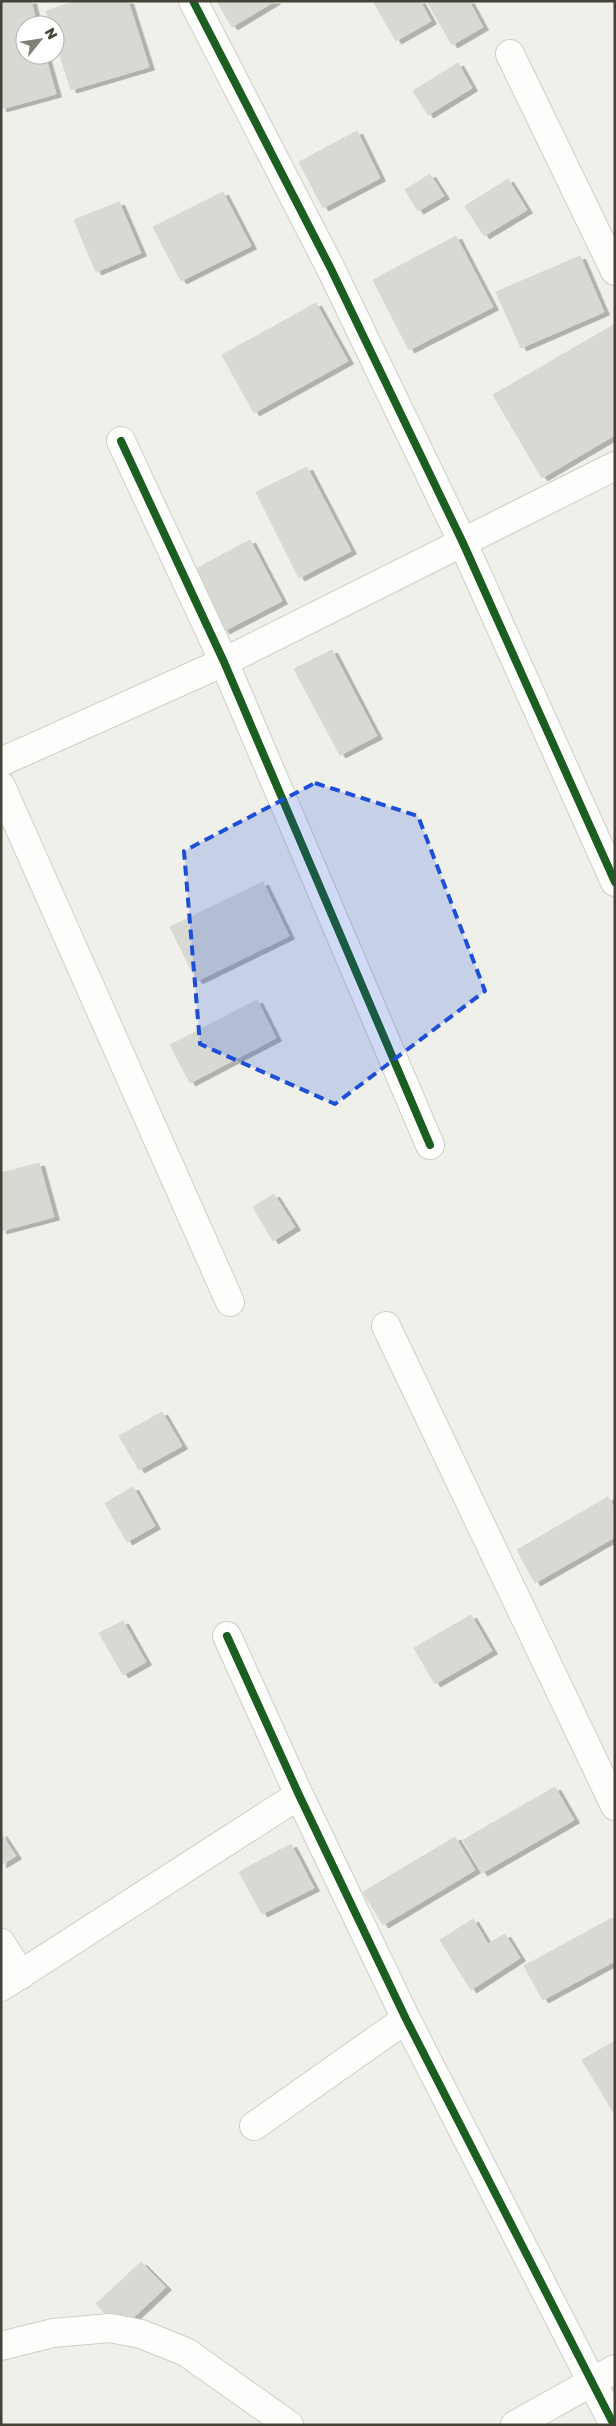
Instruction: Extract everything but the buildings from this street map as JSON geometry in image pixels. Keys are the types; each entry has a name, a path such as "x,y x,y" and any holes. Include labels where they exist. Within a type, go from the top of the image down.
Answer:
{"street":[{"path":"193,1 331,269 463,543 615,882"},
{"path":"510,54 615,271"},
{"path":"121,441 224,662 430,1145"},
{"path":"1,762 224,662 615,466"},
{"path":"1,786 230,1302"},
{"path":"386,1326 615,1806"},
{"path":"228,1636 299,1795 406,2019 603,2375 614,2425"},
{"path":"1,1943 11,1981 299,1795"},
{"path":"254,2126 406,2019"},
{"path":"1,2346 53,2333 110,2328 140,2334 186,2352 289,2425"},
{"path":"515,2425 603,2375"}],"highlighted area":[{"path":"315,783 418,816 485,991 335,1104 200,1044 184,851"}],"cycle path":[{"path":"193,1 331,269 463,543 615,882"},
{"path":"121,441 224,662 430,1145"},
{"path":"227,1636 299,1795 406,2019 614,2425"}]}
